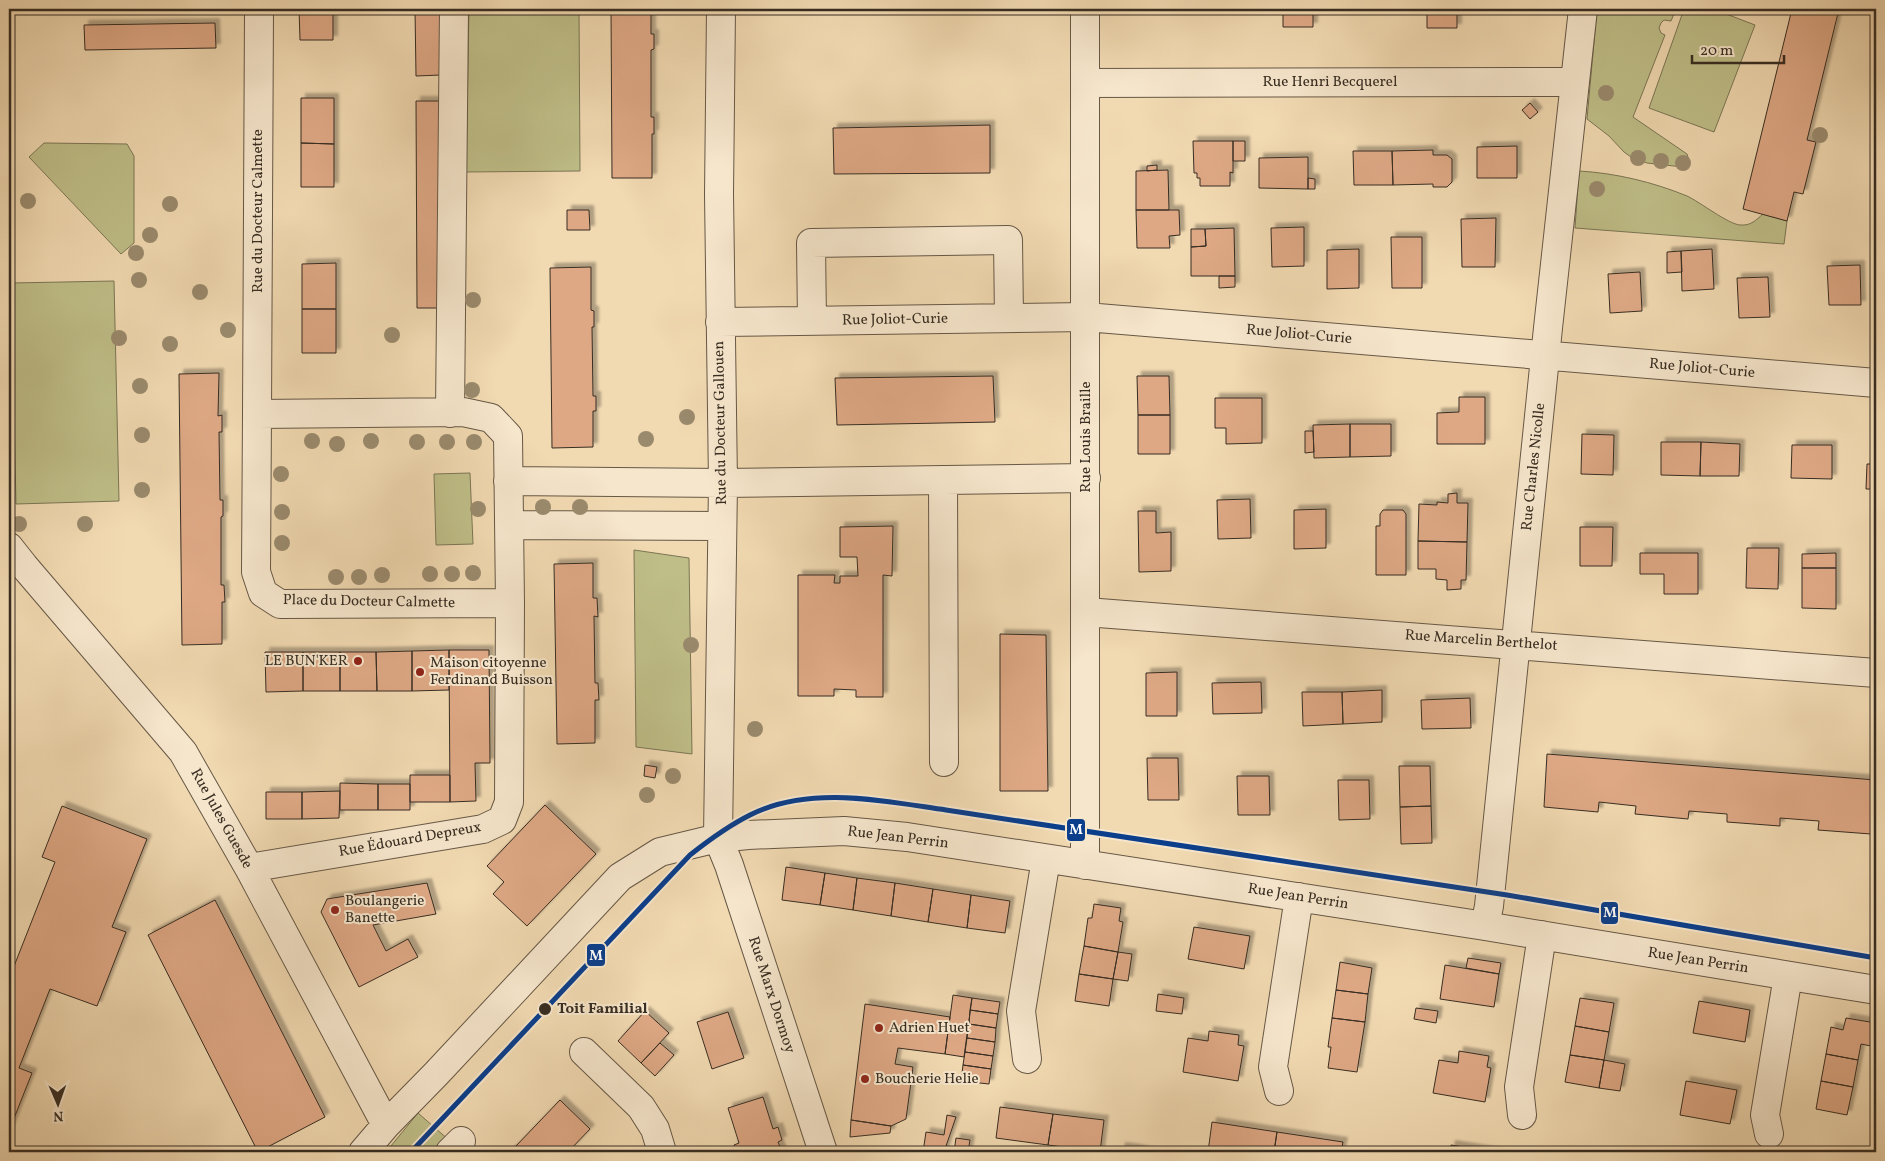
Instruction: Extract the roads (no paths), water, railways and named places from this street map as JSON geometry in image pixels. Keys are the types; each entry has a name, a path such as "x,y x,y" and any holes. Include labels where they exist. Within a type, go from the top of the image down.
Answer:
{"street":[{"name":"Rue du Docteur Calmette","path":"257,414 259,9"},
{"path":"450,413 454,9"},
{"name":"Rue du Docteur Gallouen","path":"718,838 723,483 720,322 721,9"},
{"name":"Rue Louis Braille","path":"1085,9 1085,865"},
{"name":"Rue Charles Nicolle","path":"1485,926 1489,906 1545,356 1583,9"},
{"name":"Rue Henri Becquerel","path":"1085,83 1575,82"},
{"path":"812,321 811,243 1008,240 1010,318"},
{"name":"Rue Joliot-Curie","path":"720,322 1086,317 1876,383"},
{"path":"257,414 463,412 491,418 508,436 510,603"},
{"name":"Place du Docteur Calmette","path":"257,414 256,572 263,593 280,604 510,603"},
{"path":"508,481 723,483 1086,478"},
{"path":"943,480 944,762"},
{"path":"509,525 722,526"},
{"name":"Rue Jules Guesde","path":"14,562 183,752 249,868 386,1124"},
{"name":"Rue Édouard Depreux","path":"249,868 483,829 502,820 509,802 510,603"},
{"name":"Rue Marcelin Berthelot","path":"1086,612 1876,672"},
{"name":"Rue Jean Perrin","path":"363,1152 386,1124 436,1074 620,877 660,852 718,838 844,831 907,837 1485,926 1876,990"},
{"name":"Rue Marx Dormoy","path":"718,838 729,865 823,1152"},
{"path":"1027,1059 1021,1011 1046,859"},
{"path":"1279,1091 1273,1067 1298,898"},
{"path":"1522,1115 1519,1086 1542,935"},
{"path":"1769,1134 1765,1115 1788,976"},
{"path":"584,1052 642,1107 655,1130 662,1152"}],"place":[{"name":"LE BUN'KER","path":"358,661"},
{"name":"Maison citoyenne Ferdinand Buisson","path":"420,672"},
{"name":"Boulangerie Banette","path":"335,910"},
{"name":"Toit Familial","path":"545,1009"},
{"name":"Adrien Huet","path":"879,1028"},
{"name":"Boucherie Helie","path":"865,1079"}]}
